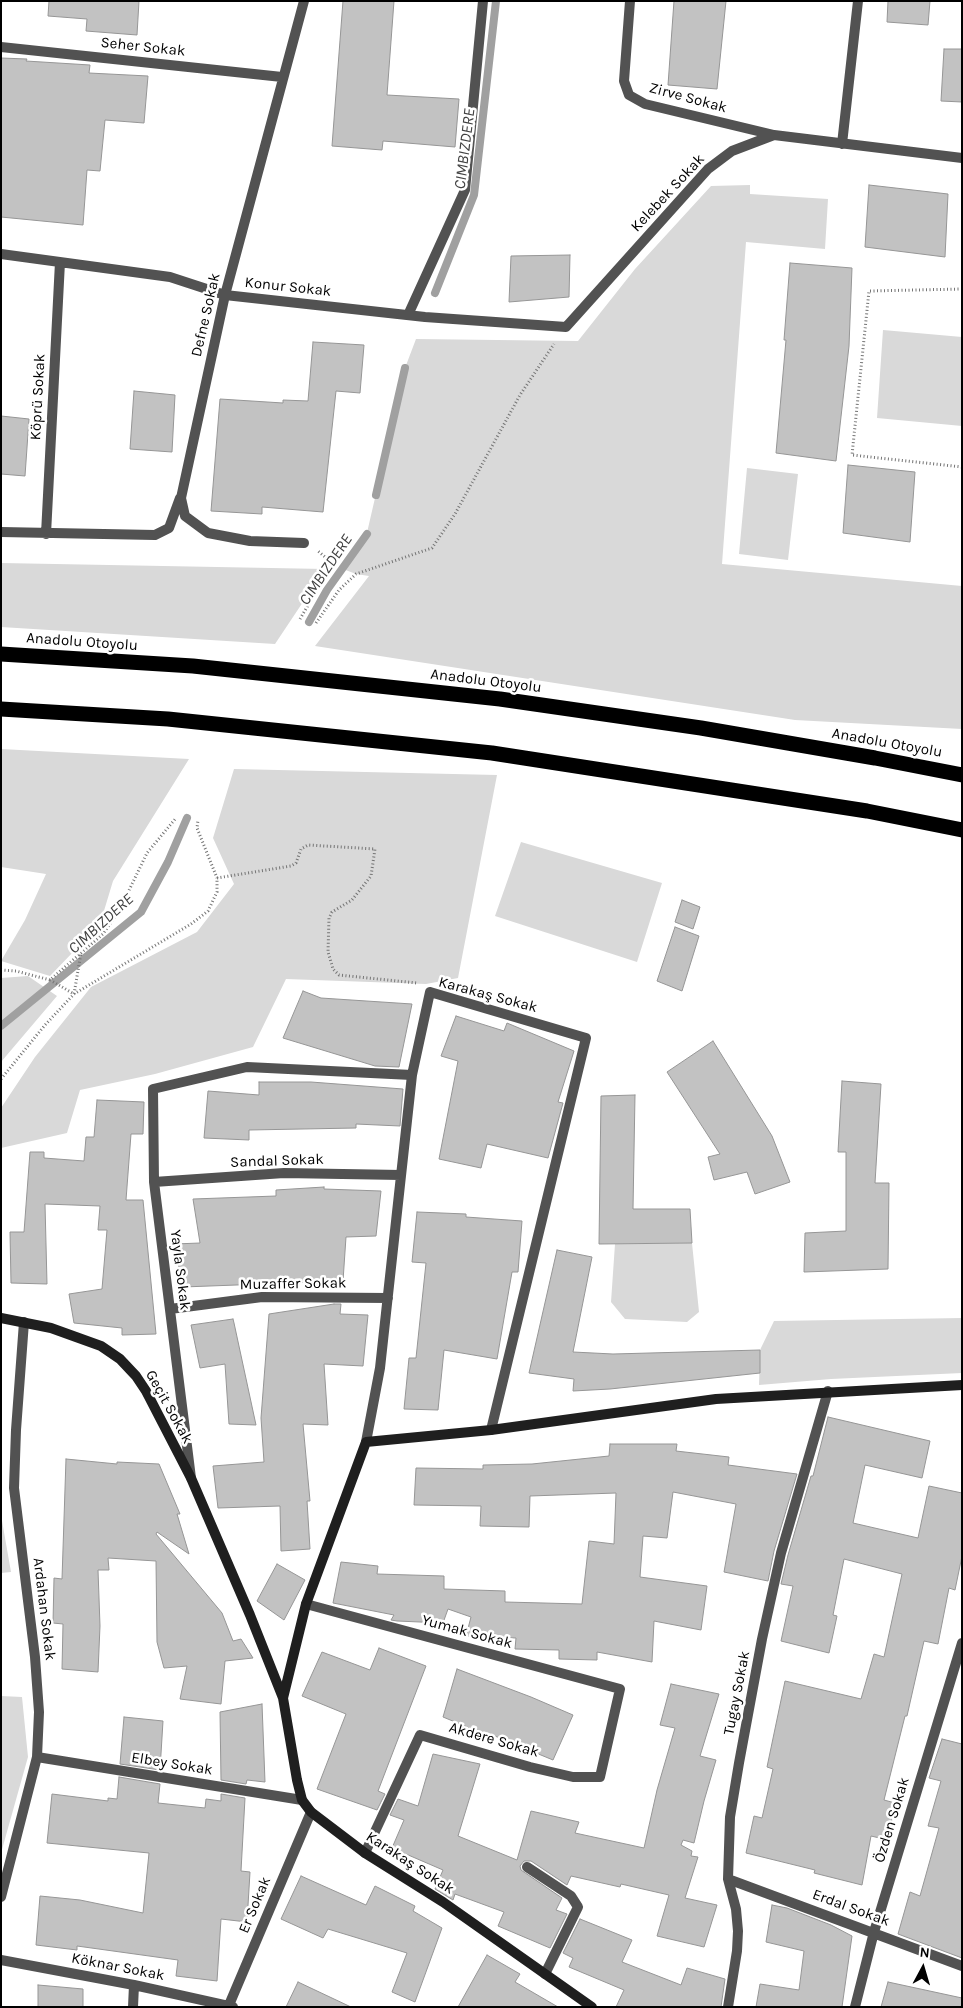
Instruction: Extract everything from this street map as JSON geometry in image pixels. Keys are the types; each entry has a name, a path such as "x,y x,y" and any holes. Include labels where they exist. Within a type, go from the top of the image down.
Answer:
{"highway":[{"name":"Anadolu Otoyolu","path":"1,654 193,666 500,699 700,728 962,775"},
{"path":"1,709 168,720 492,753 867,811 962,830"}],"street":[{"name":"Defne Sokak","path":"181,498 225,295 282,77 304,1"},
{"path":"408,315 465,190 483,1"},
{"name":"Zirve Sokak","path":"630,1 624,81 630,95 645,104 774,135"},
{"path":"842,144 858,1"},
{"name":"Seher Sokak","path":"1,47 282,77"},
{"name":"Kelebek Sokak","path":"566,327 708,169 732,152 774,135 962,158"},
{"name":"Konur Sokak","path":"1,254 170,277 225,295 425,317 566,327"},
{"name":"Köprü Sokak","path":"46,534 60,262"},
{"path":"1,532 155,536 169,528 181,498"},
{"path":"181,498 185,516 208,533 250,542 304,543"},
{"name":"Karakaş Sokak","path":"366,1442 380,1368 412,1075 430,992 586,1038 491,1430"},
{"name":"Yayla Sokak","path":"283,1698 192,1478 154,1182 153,1089 247,1067 412,1075"},
{"name":"Sandal Sokak","path":"154,1182 284,1173 402,1175"},
{"name":"Muzaffer Sokak","path":"170,1309 262,1297 388,1298"},
{"name":"Geçit Sokak","path":"1,1318 51,1328 77,1336 101,1346 120,1359 136,1376 146,1391 192,1478"},
{"name":"Ardahan Sokak","path":"1,1897 37,1758 36,1657 14,1488 24,1322"},
{"path":"283,1698 306,1604 366,1442 491,1430 716,1400 828,1391 962,1385"},
{"name":"Tugay Sokak","path":"728,2007 737,1951 738,1931 736,1909 728,1879 730,1816 762,1639 781,1553 828,1391"},
{"name":"Yumak Sokak","path":"306,1604 620,1690"},
{"name":"Özden Sokak","path":"855,2007 874,1932 962,1643"},
{"name":"Akdere Sokak","path":"366,1853 420,1735 530,1767 572,1776 600,1777 620,1690"},
{"name":"Karakaş Sokak","path":"283,1698 302,1800 310,1812 366,1853 443,1902 592,2007"},
{"name":"Elbey Sokak","path":"37,1758 302,1800"},
{"name":"Er Sokak","path":"231,2006 310,1812"},
{"path":"527,1867 571,1896 578,1907 545,1974"},
{"name":"Erdal Sokak","path":"728,1879 962,1966"},
{"name":"Köknar Sokak","path":"1,1960 134,1985 231,2006"},
{"path":"133,2007 134,1985"}],"path":[{"path":"962,288 869,291 852,455 962,467"},
{"path":"316,623 339,590 356,574 432,548 455,514 520,395 566,327"},
{"path":"300,618 331,566 330,561 304,543"},
{"path":"51,980 104,934 119,911 147,852 176,818"},
{"path":"1,1079 27,1046 74,994 191,924 208,911 216,892 217,878 196,828 198,820"},
{"path":"217,878 290,866 296,863 301,849 308,845 375,849 370,876 352,900 332,912 329,918 328,952 333,969 339,975 426,984 430,992"},
{"path":"74,994 81,953"},
{"path":"1,970 16,971 51,980 74,994"}],"shaded area":[{"path":"750,185 750,194 828,199 825,249 746,242 722,564 962,586 962,729 795,720 315,646 369,576 343,569 366,537 405,368 416,339 578,341 635,269 711,186"},
{"path":"883,330 962,337 962,426 877,418"},
{"path":"747,468 798,474 788,560 739,554"},
{"path":"1,563 325,569 275,644 1,627"},
{"path":"1,749 189,759 113,881 100,924 50,976 1,961 25,920 46,874 1,867"},
{"path":"234,769 497,775 458,978 426,984 286,979 253,1047 155,1074 80,1090 67,1133 1,1148 1,1108 35,1057 91,987 197,932 234,884 213,838"},
{"path":"521,842 662,883 637,962 495,916"},
{"path":"28,976 57,996 1,1062 1,978"},
{"path":"692,1243 699,1312 687,1322 625,1319 611,1302 615,1244"},
{"path":"962,1318 962,1373 831,1379 759,1385 760,1350 774,1321"},
{"path":"1,1515 11,1572 1,1573"},
{"path":"1,1696 22,1697 28,1757 1,1853"}],"building":[{"path":"49,1 139,1 137,35 86,31 87,19 48,16"},
{"path":"343,1 394,1 387,95 459,99 455,147 383,141 382,150 332,146"},
{"path":"674,1 726,1 717,89 668,85"},
{"path":"888,1 930,1 928,25 887,22"},
{"path":"944,49 962,49 962,102 941,101"},
{"path":"1,58 90,65 89,73 148,76 144,123 105,120 100,171 87,170 83,225 1,217"},
{"path":"869,185 948,194 945,257 865,247"},
{"path":"570,255 569,297 509,302 511,256"},
{"path":"790,263 852,268 849,346 836,461 776,453 786,340 784,340"},
{"path":"313,342 364,345 360,393 336,391 323,512 262,507 262,514 211,511 220,399 283,403 283,400 308,401"},
{"path":"134,391 175,395 172,452 130,449"},
{"path":"1,416 29,419 25,476 1,474"},
{"path":"848,465 915,472 910,542 843,533"},
{"path":"682,900 700,907 693,929 675,922"},
{"path":"675,927 699,936 682,991 657,981"},
{"path":"303,991 321,998 412,1004 399,1067 375,1066 283,1038"},
{"path":"456,1016 504,1031 507,1023 574,1051 558,1102 563,1103 548,1158 487,1144 481,1168 439,1159 458,1061 441,1056"},
{"path":"713,1041 772,1136 790,1182 755,1194 747,1172 714,1180 708,1157 720,1154 667,1072"},
{"path":"842,1081 881,1084 875,1183 889,1183 888,1269 804,1272 805,1233 846,1231 846,1152 838,1152"},
{"path":"259,1082 311,1082 403,1089 400,1126 356,1124 356,1128 249,1130 249,1140 204,1138 208,1091 259,1095"},
{"path":"635,1095 633,1209 690,1209 692,1243 599,1244 601,1096"},
{"path":"97,1100 144,1102 143,1134 131,1134 126,1200 143,1200 156,1334 122,1335 122,1328 74,1323 69,1294 102,1289 107,1230 98,1230 100,1206 45,1204 47,1284 11,1283 10,1232 24,1232 30,1152 44,1152 44,1158 84,1161 86,1137 94,1137"},
{"path":"324,1187 324,1189 381,1191 376,1236 346,1237 343,1281 183,1287 174,1244 200,1243 193,1199 276,1196 276,1190"},
{"path":"417,1212 466,1214 466,1217 522,1221 518,1272 512,1272 497,1359 444,1350 438,1410 404,1409 409,1358 416,1358 426,1263 412,1262"},
{"path":"557,1250 592,1257 573,1352 613,1354 760,1350 760,1373 610,1389 573,1391 574,1379 529,1373"},
{"path":"341,1304 340,1314 368,1315 363,1366 324,1364 328,1425 303,1424 310,1501 307,1501 310,1549 281,1551 280,1506 218,1508 213,1466 264,1462 261,1418 269,1314"},
{"path":"233,1319 256,1425 229,1424 225,1364 200,1368 191,1325"},
{"path":"828,1417 930,1441 922,1478 865,1465 853,1523 918,1538 929,1486 962,1493 962,1556 955,1590 949,1588 938,1644 924,1641 907,1716 905,1716 884,1800 895,1803 888,1840 871,1836 862,1885 814,1873 815,1870 746,1853 754,1816 762,1818 773,1769 767,1767 785,1681 861,1699 874,1654 884,1657 902,1574 844,1559 833,1615 837,1616 829,1653 781,1641 793,1586 781,1584 811,1476 813,1476"},
{"path":"610,1444 677,1444 676,1451 729,1457 728,1465 797,1474 774,1551 768,1581 724,1572 736,1504 673,1492 667,1538 643,1536 640,1577 707,1586 701,1630 654,1621 652,1662 597,1652 597,1660 559,1659 559,1650 515,1649 516,1638 466,1636 471,1617 448,1609 443,1623 397,1621 391,1620 394,1615 333,1603 341,1562 378,1566 377,1574 444,1576 444,1589 505,1591 505,1602 582,1604 589,1541 614,1544 616,1493 530,1496 529,1527 480,1526 481,1506 414,1505 416,1468 483,1469 483,1465 532,1464 609,1456"},
{"path":"66,1459 117,1464 117,1462 159,1464 180,1514 177,1514 189,1554 157,1532 156,1534 222,1613 233,1641 241,1639 253,1658 225,1661 221,1704 180,1699 187,1666 164,1668 157,1642 156,1561 108,1558 109,1570 98,1570 100,1626 98,1672 62,1669 63,1624 53,1623 54,1578 62,1579"},
{"path":"277,1564 305,1580 284,1620 257,1601"},
{"path":"379,1648 426,1666 378,1791 385,1794 377,1810 317,1789 346,1714 302,1696 322,1652 370,1670"},
{"path":"457,1669 573,1715 553,1760 443,1717"},
{"path":"671,1684 719,1694 700,1756 716,1760 694,1843 683,1840 681,1845 692,1851 691,1856 698,1857 685,1898 717,1905 704,1947 657,1936 669,1895 621,1884 620,1887 571,1876 567,1885 531,1861 524,1861 520,1866 521,1870 562,1898 556,1910 567,1914 550,1948 498,1926 504,1912 455,1894 453,1900 435,1889 443,1870 392,1848 404,1820 390,1815 398,1799 418,1806 433,1754 480,1764 458,1836 517,1860 531,1811 579,1822 575,1833 644,1848 657,1790 675,1728 660,1725"},
{"path":"262,1704 265,1782 247,1780 246,1784 221,1780 220,1712"},
{"path":"124,1717 163,1721 160,1770 120,1764"},
{"path":"942,1739 962,1744 962,1958 898,1934 910,1892 920,1896 939,1828 928,1826 941,1781 929,1778"},
{"path":"119,1777 160,1784 158,1803 205,1808 206,1799 221,1801 221,1794 245,1798 241,1871 250,1872 247,1922 221,1919 217,1981 176,1976 178,1960 77,1946 77,1950 36,1945 40,1896 80,1900 143,1913 149,1853 47,1843 52,1794 108,1801 108,1798 117,1799"},
{"path":"301,1876 366,1905 375,1886 415,1906 413,1911 442,1928 415,2002 392,1992 407,1953 328,1929 323,1938 281,1919"},
{"path":"772,1905 787,1908 831,1925 852,1936 842,2007 756,2007 760,1984 799,1990 804,1951 766,1942"},
{"path":"580,1919 632,1940 622,1962 681,1985 687,1968 725,1979 721,2007 616,2007 624,1990 569,1967 573,1958 563,1953"},
{"path":"487,1955 520,1974 515,1982 558,2007 458,2007"},
{"path":"298,1982 351,2007 286,2007"},
{"path":"888,1982 962,1998 962,2007 881,2007"},
{"path":"38,1985 83,1989 83,2007 38,2007"}],"waterway":[{"name":"CIMBIZDERE","path":"435,293 474,195 496,1"},
{"name":"CIMBIZDERE","path":"376,495 405,368"},
{"name":"CIMBIZDERE","path":"309,622 327,590 367,534"},
{"name":"CIMBIZDERE","path":"1,1026 141,912 168,862 187,818"}]}
